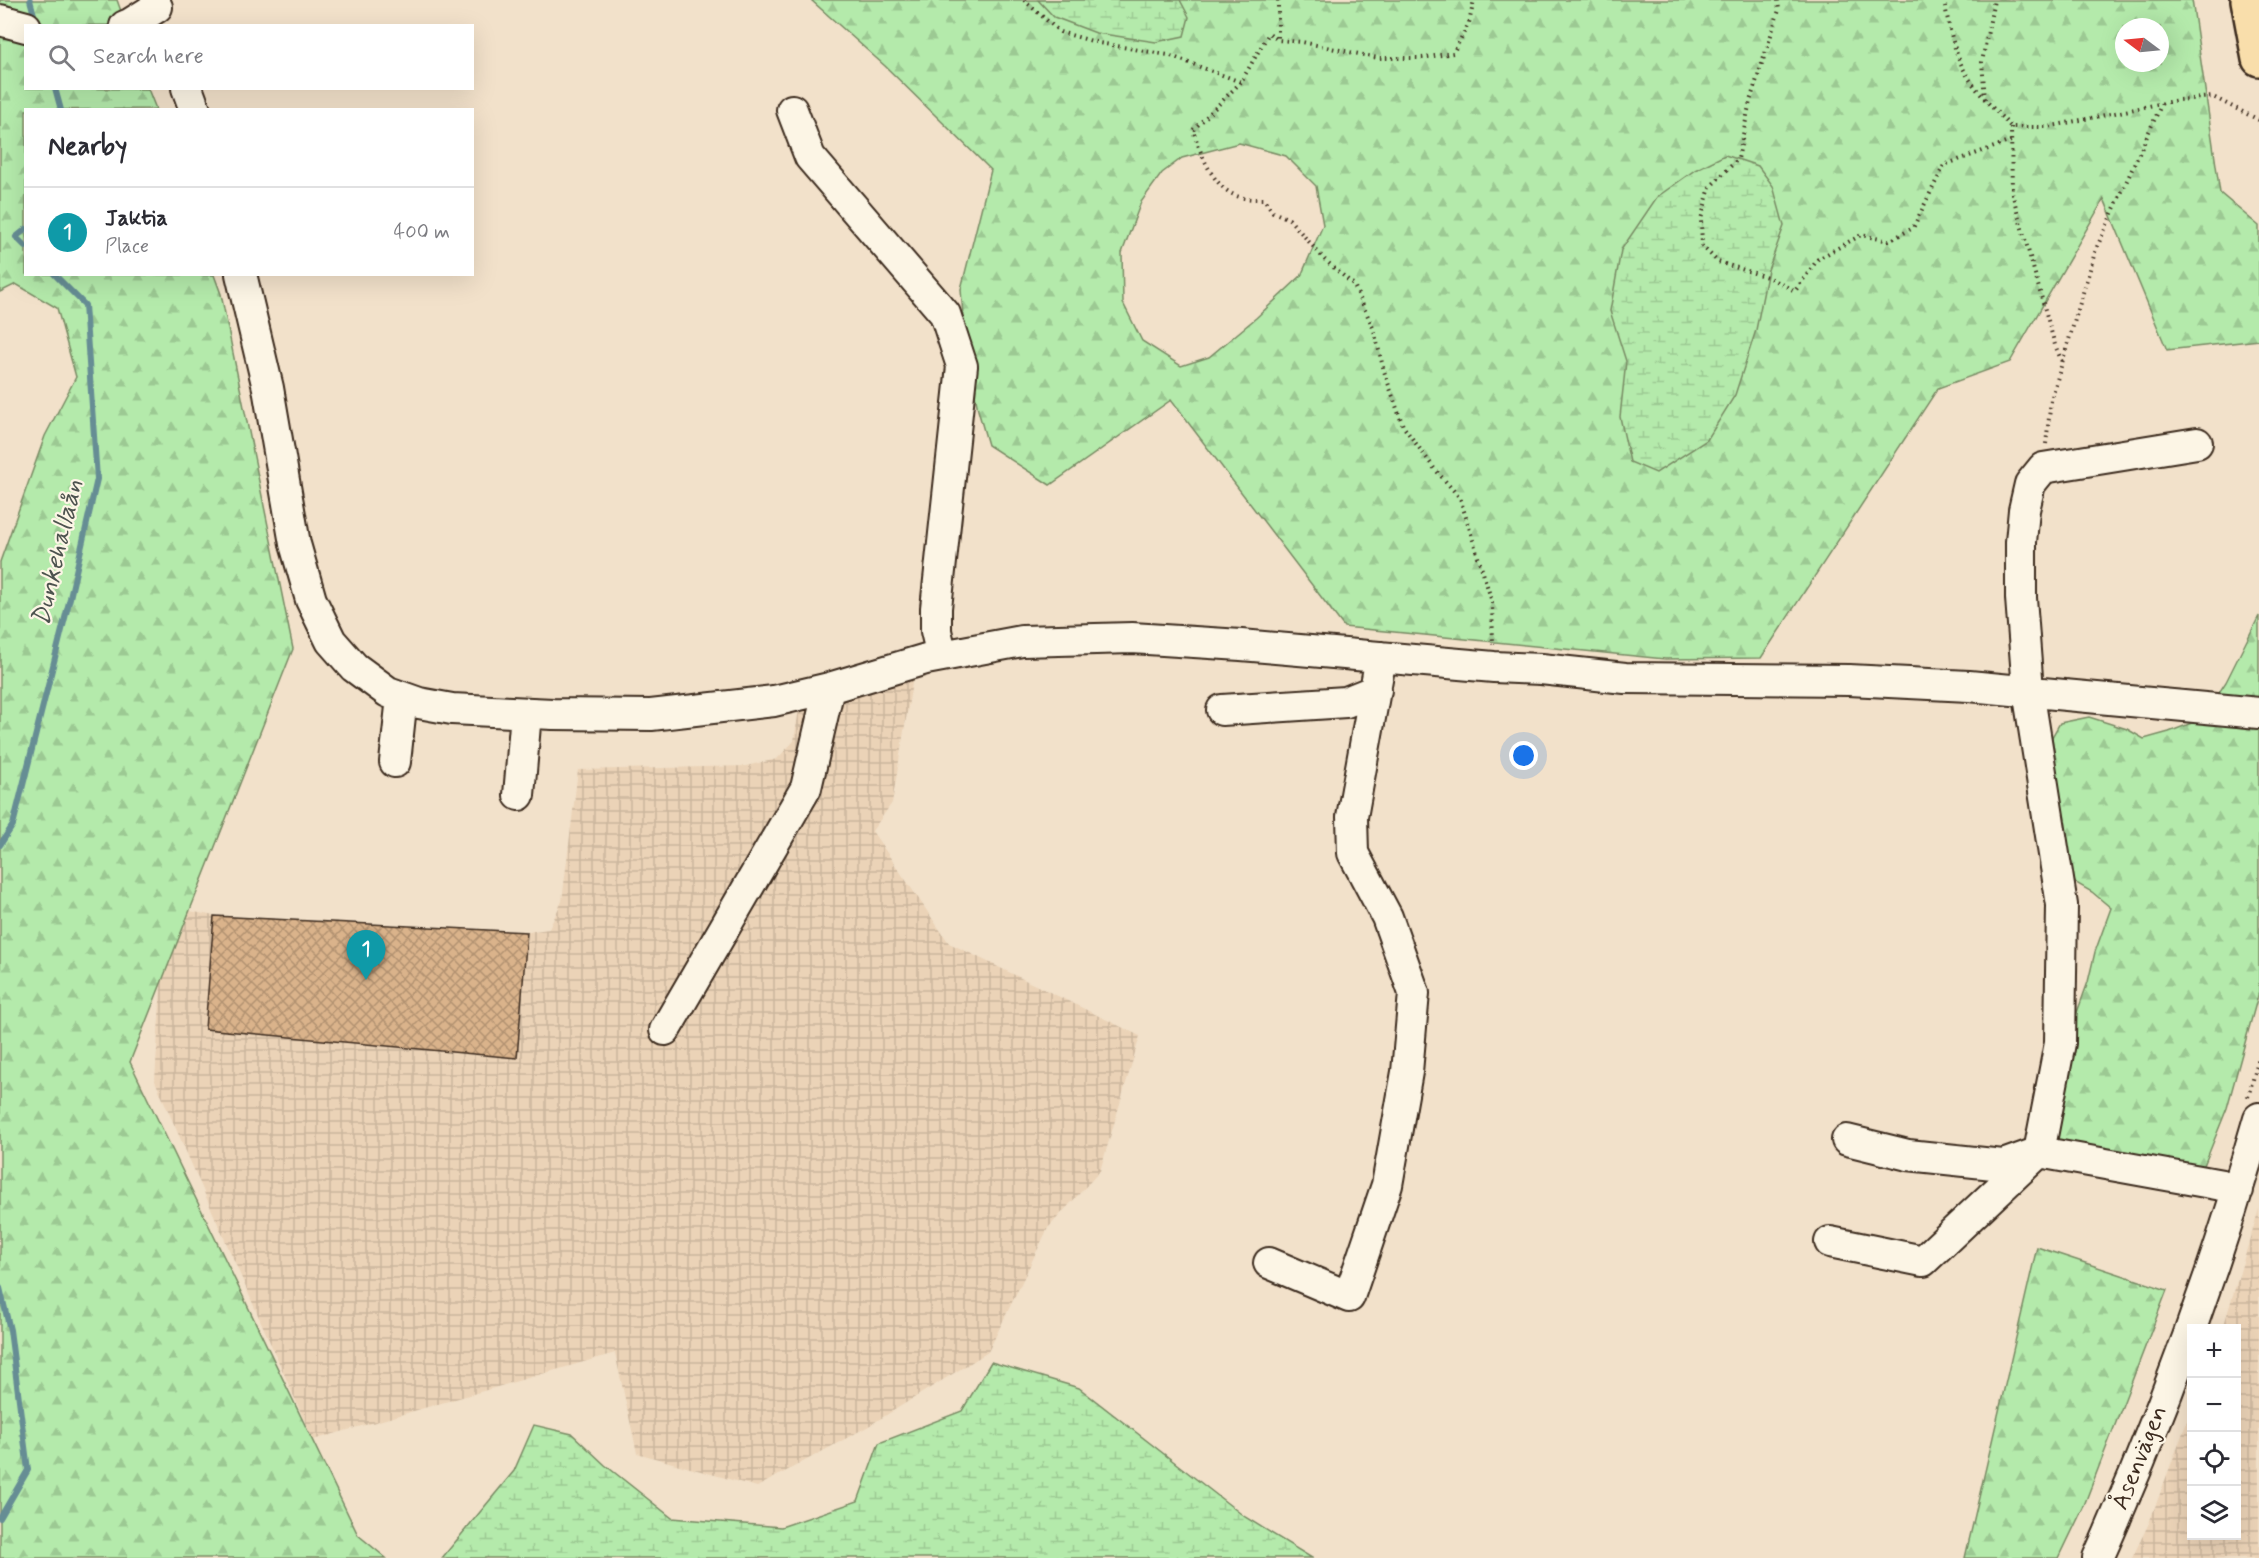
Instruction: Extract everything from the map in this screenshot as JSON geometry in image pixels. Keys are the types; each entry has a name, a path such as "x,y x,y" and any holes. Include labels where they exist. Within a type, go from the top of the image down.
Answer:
{"highway":[{"path":"2248,0 2259,59"}],"street":[{"path":"130,24 158,11"},
{"path":"188,90 194,108"},
{"path":"792,110 810,157 945,314 962,366 936,608 936,631 942,656"},
{"path":"241,276 268,388 295,543 311,600 331,641 354,667 388,692 419,704 452,709 651,715 774,701 942,656 1022,641 1132,638 1541,669 1625,678 1849,680 2028,690 2120,701 2259,713"},
{"path":"1830,1242 1923,1261 2038,1152 2060,1043 2062,905 2028,690 2021,598 2021,542 2024,510 2030,484 2043,468 2197,443"},
{"path":"1269,1263 1349,1297 1387,1185 1407,1072 1414,993 1387,917 1353,853 1352,817 1382,657"},
{"path":"665,1030 806,788 829,688"},
{"path":"1222,710 1346,702 1376,690"},
{"path":"395,762 402,697"},
{"path":"519,795 526,712"},
{"name":"Åsenvägen","path":"2098,1558 2126,1496 2181,1354 2238,1190 2259,1118"},
{"path":"1847,1140 1908,1155 2003,1165 2038,1152 2222,1185 2238,1190"}],"path":[{"path":"1024,0 1060,32 1099,43 1168,55 1241,82"},
{"path":"1278,0 1278,40"},
{"path":"1474,0 1469,22 1453,53 1422,58 1378,58 1302,42 1278,40 1269,33 1241,82 1193,130 1203,159 1229,192 1244,198 1264,199 1274,212 1289,219 1325,260 1354,285 1374,330 1384,370 1403,426 1460,498 1492,602 1494,667"},
{"path":"1778,0 1779,10 1750,101 1738,159 1710,187 1701,219 1702,246 1718,262 1767,277 1795,291 1818,259 1861,235 1889,241 1913,228 1944,165 2011,141"},
{"path":"1944,0 1948,24 1962,65 1985,99 2011,127 2013,194 2062,363"},
{"path":"1985,99 1982,62 1994,0"},
{"path":"2011,127 2047,127 2163,103 2213,97 2259,120"},
{"path":"2043,468 2051,400 2096,249 2163,103"}],"shaded area":[{"path":"913,677 892,803 872,831 949,943 1140,1036 1100,1171 1048,1228 988,1352 867,1427 757,1487 637,1453 615,1353 313,1440 155,1081 166,906 214,916 527,932 549,929 562,901 578,770 746,766 777,759 794,741 799,709 850,698"},
{"path":"2259,1209 2259,1558 2132,1558 2149,1523 2187,1422 2187,1540 2241,1540 2241,1324 2224,1324"}],"green space":[{"path":"0,0 117,0 126,24 24,24 24,90 148,90 156,108 24,108 24,276 214,276 221,294 293,649 130,1062 358,1535 386,1558 0,1558 0,562 45,436 76,377 57,308 16,284 0,292"},
{"path":"811,0 2192,0 2220,193 2259,226 2259,340 2167,350 2104,199 2010,362 1938,388 1761,658 1665,659 1344,627 1171,400 1050,485 988,445 978,410 965,344 961,289 991,170 885,66","holes":["1239,143 1286,156 1316,186 1323,225 1301,276 1209,357 1181,366 1142,341 1123,303 1122,253 1141,202 1162,173 1182,158"]},
{"path":"1038,0 1180,0 1189,17 1184,36 1156,42 1096,33 1054,17"},
{"path":"1725,155 1758,166 1773,186 1784,226 1768,270 1756,330 1735,395 1707,440 1656,473 1630,462 1620,417 1626,361 1610,311 1621,250 1657,197 1695,170"},
{"path":"2259,616 2259,992 2227,1108 2203,1168 2054,1145 2070,1032 2111,908 2067,875 2052,737 2060,723 2089,717 2127,729 2144,739 2202,719 2226,682"},
{"path":"2037,1247 2167,1290 2083,1508 2059,1558 1965,1558"},
{"path":"991,1362 1079,1388 1245,1517 1312,1558 442,1558 514,1471 534,1425 572,1434 605,1465 672,1518 781,1527 858,1501 879,1443 962,1411"}],"building":[{"path":"214,916 527,932 517,1058 205,1029"}],"waterway":[{"name":"Dunkehallaån","path":"30,0 36,22"},
{"name":"Dunkehallaån","path":"56,90 60,108"},
{"name":"Dunkehallaån","path":"24,231 16,237 24,245"},
{"name":"Dunkehallaån","path":"0,845 13,825 70,598 97,479 85,305 56,276"},
{"name":"Dunkehallaån","path":"0,1288 10,1330 28,1470 0,1518"}],"place":[{"name":"Jaktia","path":"366,980"}]}
